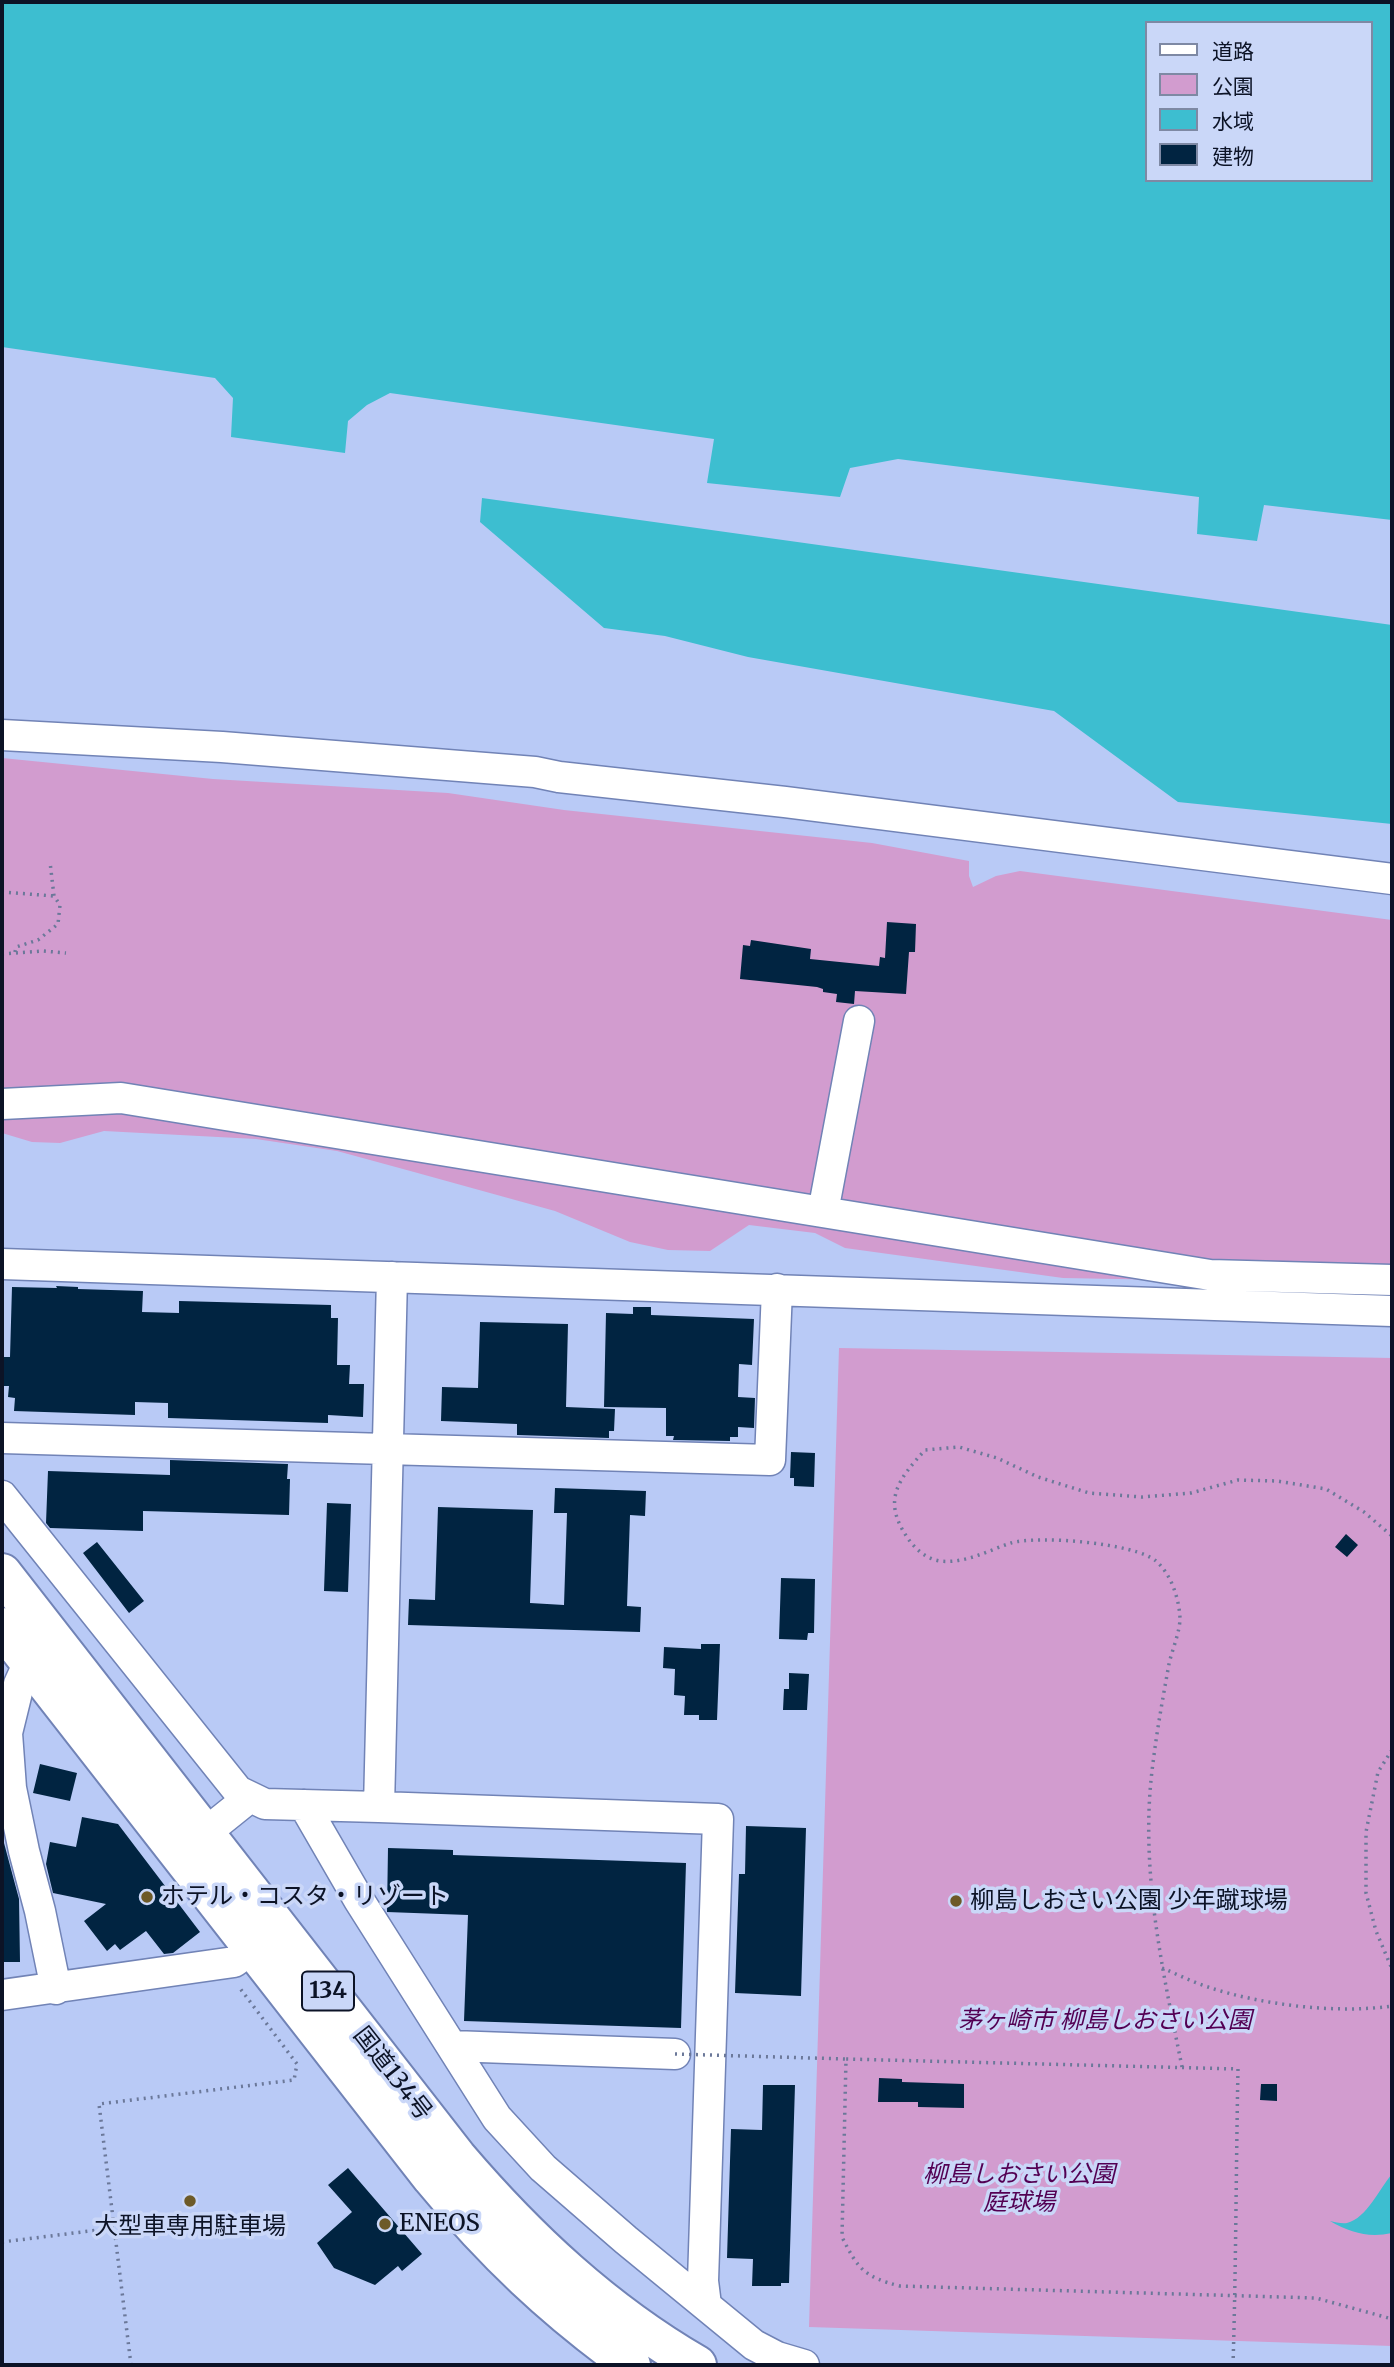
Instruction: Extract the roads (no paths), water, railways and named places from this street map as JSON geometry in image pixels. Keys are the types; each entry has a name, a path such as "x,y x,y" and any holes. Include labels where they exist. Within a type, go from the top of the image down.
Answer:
{"highway":[{"name":"国道134号","path":"2,1573 449,2146 496,2202 558,2264 608,2306 652,2338 697,2365"},
{"name":"国道134号","path":"2,1627 29,1661 237,1956 470,2224 536,2291 631,2365"}],"street":[{"path":"2,735 130,741 486,767 773,800 1390,880"},
{"path":"823,1212 859,1021"},
{"path":"2,1104 121,1098 1210,1275 1392,1280"},
{"path":"2,1264 1392,1311"},
{"path":"379,1807 392,1277"},
{"path":"2,1438 770,1460 777,1289"},
{"path":"2,1496 238,1791 265,1804 718,1819 703,2281 706,2305"},
{"path":"29,1661 19,1684 7,1733 11,1788 56,1989"},
{"path":"204,1833 250,1797"},
{"path":"304,1805 359,1900 497,2118 543,2168 754,2345 777,2357 804,2365"},
{"path":"2,1996 56,1989 237,1956"},
{"path":"452,2046 676,2054"},
{"path":"660,2268 678,2269 686,2266 705,2245"}],"water":[{"path":"2,2 1392,2 1392,520 1264,505 1257,541 1197,534 1199,497 898,459 850,468 840,497 707,483 714,439 390,393 367,405 348,421 345,453 231,437 233,398 215,378 2,347"},
{"path":"482,498 1392,625 1392,824 1178,802 1054,711 748,657 665,636 604,628 480,522"},
{"path":"1392,2174 1392,2233 1360,2233 1330,2221 1347,2223 1361,2215"}],"place":[{"name":"ホテル・コスタ・リゾート","path":"147,1897"},
{"name":"柳島しおさい公園 少年蹴球場","path":"956,1901"},
{"name":"大型車専用駐車場","path":"190,2201"},
{"name":"ENEOS","path":"385,2224"}],"park label":[{"name":"茅ヶ崎市 柳島しおさい公園","path":"1105,2021"},
{"name":"柳島しおさい公園 庭球場","path":"1019,2189"}]}
